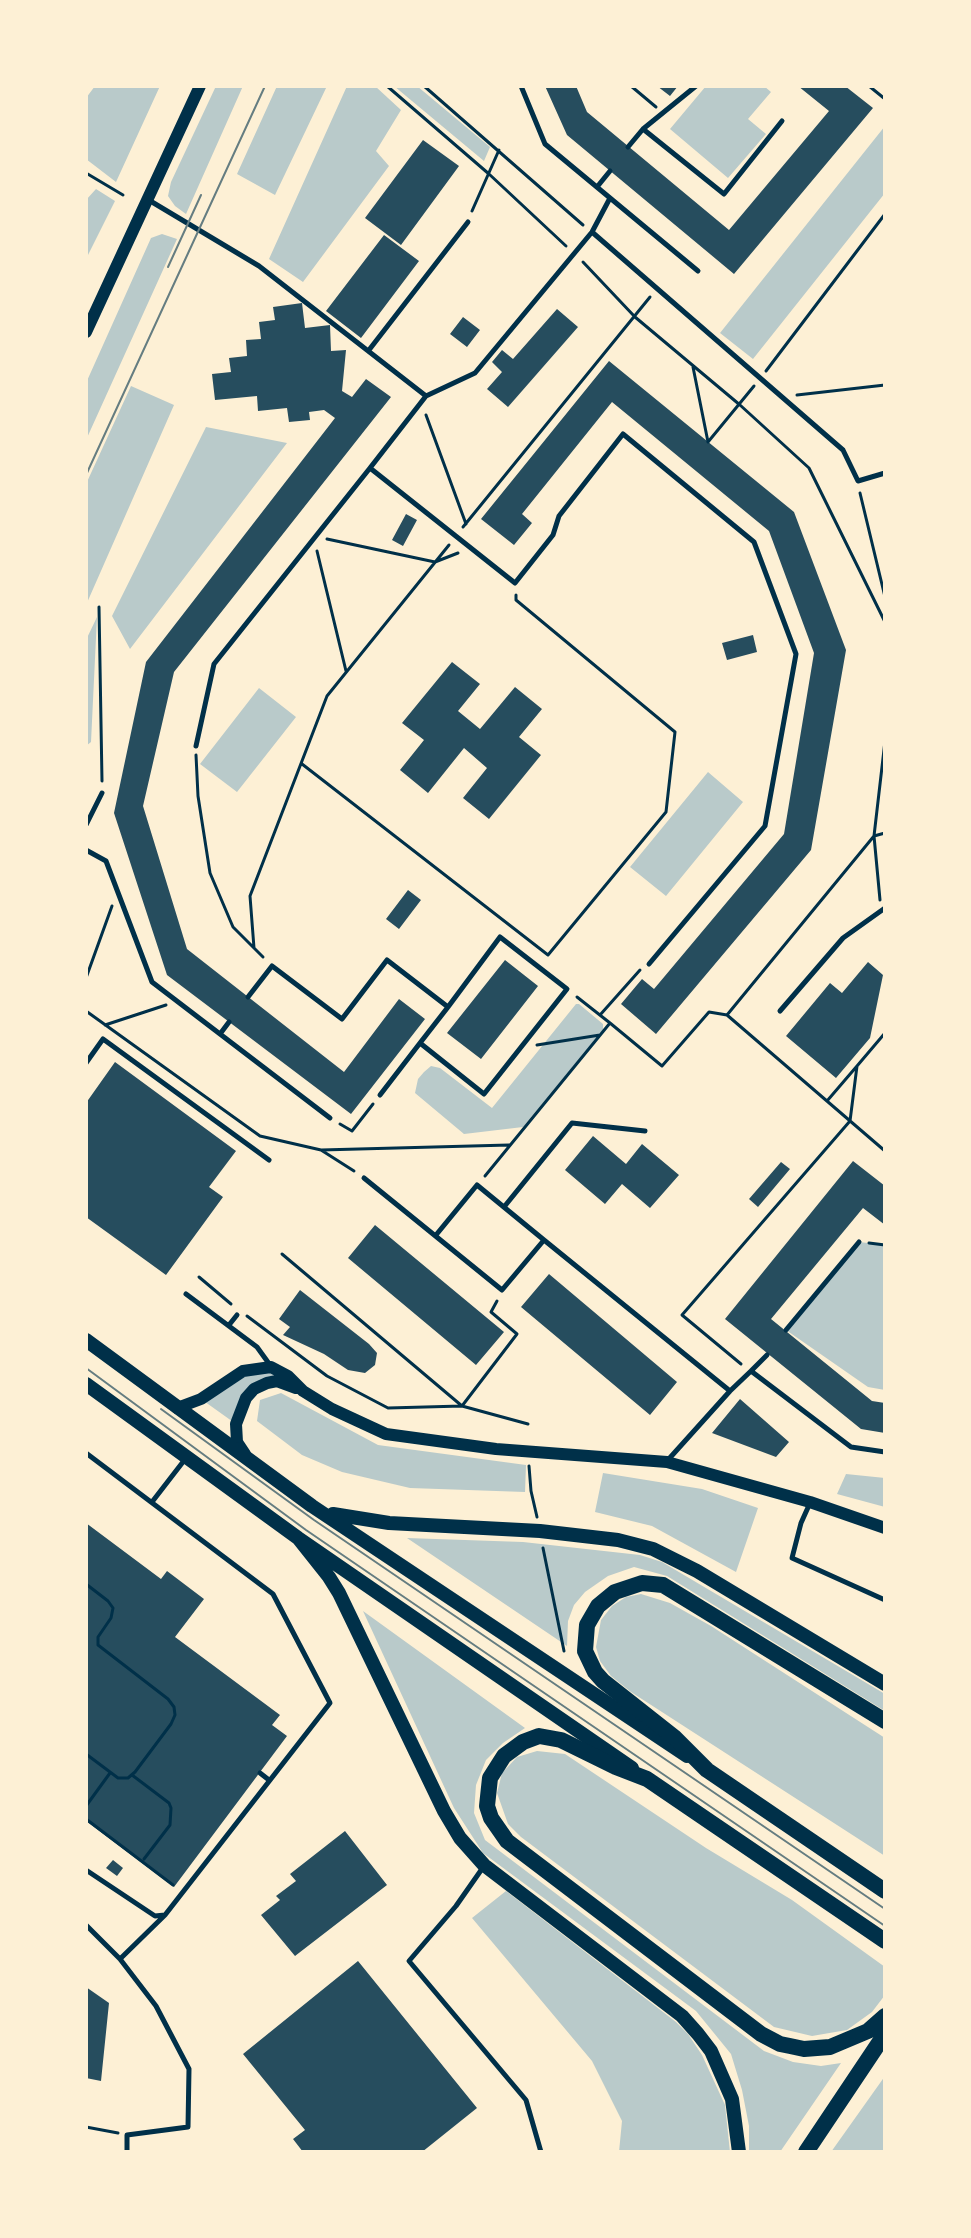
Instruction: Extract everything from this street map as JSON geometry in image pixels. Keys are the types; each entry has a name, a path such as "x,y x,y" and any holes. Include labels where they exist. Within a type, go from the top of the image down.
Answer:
{"main road":[{"path":"86,1340 312,1506 885,1891"},
{"path":"86,1384 298,1538 885,1941"},
{"path":"312,1506 346,1518 389,1523 540,1531 618,1540 668,1555 885,1684"},
{"path":"298,1538 339,1593 452,1826 484,1865 682,2016 698,2034 711,2051 732,2099 739,2152"},
{"path":"710,1772 674,1737 603,1681 588,1661 584,1639 587,1625 598,1606 615,1592 642,1583 663,1585 674,1590 885,1721"},
{"path":"647,1779 561,1740 539,1736 523,1742 504,1756 490,1778 487,1806 497,1829 520,1852 761,2034 780,2044 804,2049 830,2047 868,2031 885,2016"},
{"path":"806,2152 885,2034"}],"street":[{"path":"86,332 200,86"},
{"path":"177,1408 201,1399 243,1371 271,1367 288,1376 303,1391"},
{"path":"252,1463 237,1442 236,1424 246,1398 259,1385 277,1381 386,1434 496,1449 667,1462 810,1502 885,1528"}],"lane":[{"path":"521,86 545,144 698,271"},
{"path":"628,147 643,129 696,86"},
{"path":"643,129 724,194 782,121"},
{"path":"597,187 610,171"},
{"path":"146,198 259,266 426,396"},
{"path":"196,746 214,664 426,396 475,373 592,232 610,198"},
{"path":"369,350 468,222"},
{"path":"592,232 843,450 858,481 885,473"},
{"path":"370,468 515,583 553,535 559,516 623,434 754,542 796,654 765,826 649,964"},
{"path":"86,825 102,793"},
{"path":"86,850 106,861 152,982 330,1118"},
{"path":"780,1011 843,938 883,911"},
{"path":"380,1095 500,937 567,989 484,1094 420,1043"},
{"path":"248,997 272,966 342,1019 387,960 448,1007"},
{"path":"220,1034 229,1022"},
{"path":"86,1063 103,1039 269,1160"},
{"path":"504,1207 572,1123 645,1131"},
{"path":"364,1178 502,1290 544,1240"},
{"path":"436,1235 477,1185 730,1391"},
{"path":"786,1330 859,1242"},
{"path":"186,1294 257,1347 271,1367"},
{"path":"229,1325 237,1315"},
{"path":"667,1462 730,1391 767,1355"},
{"path":"751,1371 851,1447 885,1452"},
{"path":"86,1453 273,1594 330,1703 165,1915 120,1959"},
{"path":"152,1502 187,1457"},
{"path":"810,1502 792,1558 885,1600"},
{"path":"260,1773 269,1780"},
{"path":"484,1865 456,1906 409,1961 526,2100 541,2152"},
{"path":"86,1870 146,1911 155,1916 165,1915"},
{"path":"86,1925 120,1959 156,2006 189,2069 188,2127 127,2135 127,2152"}],"path":[{"path":"387,86 575,254 635,317 809,468 885,622"},
{"path":"424,86 592,232"},
{"path":"631,86 662,112"},
{"path":"869,86 885,99"},
{"path":"468,222 499,150"},
{"path":"86,181 88,174 123,195"},
{"path":"693,367 708,442 740,405 885,214"},
{"path":"254,948 250,896 327,696 656,290"},
{"path":"782,398 885,385"},
{"path":"417,408 427,415 466,524"},
{"path":"858,481 885,597"},
{"path":"346,671 314,537 435,562 457,552 468,561"},
{"path":"515,583 516,600"},
{"path":"302,764 548,955 666,812 675,732 504,590"},
{"path":"99,607 102,793"},
{"path":"883,911 874,836 885,741"},
{"path":"196,746 198,796 210,873 233,927 272,966"},
{"path":"727,1015 874,836 885,833"},
{"path":"86,978 117,891"},
{"path":"600,1015 636,972 649,964"},
{"path":"567,989 662,1066 709,1012 727,1015 885,1151"},
{"path":"105,1025 177,1001"},
{"path":"86,1011 260,1136 321,1150 510,1145"},
{"path":"477,1185 610,1023"},
{"path":"827,1101 885,1033"},
{"path":"522,1047 600,1035"},
{"path":"751,1371 682,1315 850,1121 857,1066"},
{"path":"330,1118 352,1131 380,1095"},
{"path":"321,1150 364,1178"},
{"path":"859,1242 885,1245"},
{"path":"282,1254 462,1406"},
{"path":"199,1277 327,1376 388,1408 462,1406 528,1424"},
{"path":"462,1406 517,1334 491,1312 502,1290"},
{"path":"528,1451 531,1491 564,1651"},
{"path":"86,1584 113,1608 111,1618 98,1637 98,1645 168,1699 175,1711 171,1724 132,1775 122,1778 86,1754"},
{"path":"86,1806 111,1772"},
{"path":"132,1775 169,1803 171,1808 170,1825 143,1861"},
{"path":"86,1819 183,1892"},
{"path":"86,2127 127,2135"}],"shaded area":[{"path":"95,86 160,86 116,182 86,159 86,98"},
{"path":"216,86 243,86 186,214 168,196 171,182"},
{"path":"277,86 327,86 275,195 237,174"},
{"path":"347,86 375,86 401,110 376,151 389,166 303,282 269,259"},
{"path":"394,86 417,86 490,147 484,161"},
{"path":"706,86 764,86 771,92 748,119 766,134 728,178 670,129"},
{"path":"885,126 885,193 753,359 720,333"},
{"path":"96,189 115,201 86,259 86,200"},
{"path":"162,234 177,239 86,440 86,383 151,238"},
{"path":"131,386 174,405 86,605 86,484"},
{"path":"206,427 287,443 130,649 112,616"},
{"path":"97,617 91,742 86,746 86,640"},
{"path":"259,688 296,717 237,792 200,764"},
{"path":"708,772 743,802 666,896 630,867"},
{"path":"576,1004 603,1024 603,1030 523,1127 464,1134 415,1093 418,1079 431,1066 440,1068 492,1108"},
{"path":"859,1242 885,1245 885,1390 868,1387 786,1330"},
{"path":"271,1367 287,1384 259,1385 236,1424 201,1399 225,1381"},
{"path":"281,1393 378,1445 526,1465 525,1492 410,1488 342,1472 302,1455 257,1421 260,1400"},
{"path":"603,1473 702,1489 758,1508 736,1572 652,1526 595,1512"},
{"path":"846,1474 885,1478 885,1507 837,1494"},
{"path":"407,1538 523,1542 640,1555 662,1562 885,1694 885,1711 667,1576 634,1567 608,1576 585,1592 574,1605 568,1621 567,1646"},
{"path":"641,1594 670,1603 711,1626 885,1738 885,1856 611,1676 600,1661 596,1647 601,1620 612,1606 626,1597"},
{"path":"363,1611 525,1728 486,1760 476,1785 474,1813 485,1840 764,2051 793,2062 821,2066 841,2063 780,2152 749,2152 749,2126 731,2054 696,2011 483,1853 454,1808"},
{"path":"537,1751 565,1754 706,1848 792,1900 885,1967 885,1995 872,2012 847,2030 812,2036 774,2027 521,1837 508,1824 497,1793 502,1773 517,1757"},
{"path":"506,1891 688,2034 702,2055 725,2105 730,2152 619,2152 622,2121 592,2061 472,1918"},
{"path":"885,2076 885,2152 831,2152"}],"building":[{"path":"545,86 576,86 587,112 729,230 829,111 798,86 845,86 873,108 734,274 567,135"},
{"path":"657,86 678,86 670,96"},
{"path":"423,140 459,166 401,245 365,218"},
{"path":"384,235 419,261 361,338 326,311"},
{"path":"302,303 305,328 330,325 331,351 346,350 342,391 352,397 366,379 391,397 174,672 143,806 187,949 344,1072 399,999 425,1019 351,1114 167,975 114,813 146,662 335,418 324,410 309,412 310,420 289,422 287,408 258,411 257,396 215,400 212,374 231,372 229,358 247,356 246,340 261,339 259,322 275,320 273,307"},
{"path":"557,309 578,327 508,407 487,389 502,372 492,362 502,350 513,359"},
{"path":"463,317 480,330 467,347 450,334"},
{"path":"609,361 794,512 846,650 811,850 656,1034 621,1004 642,979 654,989 784,834 814,653 769,531 612,402 522,514 532,523 514,545 481,519"},
{"path":"406,514 417,520 403,546 392,540"},
{"path":"753,635 757,652 727,660 722,643"},
{"path":"452,662 480,684 458,711 480,729 515,687 542,709 519,737 541,755 489,819 463,798 487,768 464,748 428,793 400,770 424,740 402,723"},
{"path":"408,890 421,900 399,929 386,919"},
{"path":"505,960 538,986 481,1059 447,1033"},
{"path":"868,962 883,975 870,1038 836,1078 786,1036 830,983 842,993"},
{"path":"115,1062 236,1151 209,1187 223,1197 166,1275 86,1217 86,1103"},
{"path":"593,1136 626,1164 642,1144 679,1175 650,1208 622,1184 605,1204 565,1170"},
{"path":"853,1161 885,1186 885,1225 863,1208 771,1319 872,1401 885,1403 885,1433 861,1429 725,1319"},
{"path":"781,1162 790,1169 758,1207 749,1199"},
{"path":"375,1225 504,1332 476,1365 348,1258"},
{"path":"549,1274 677,1382 650,1415 521,1307"},
{"path":"300,1290 369,1344 377,1353 375,1365 365,1373 348,1370 324,1354 283,1335 290,1327 279,1319"},
{"path":"740,1399 789,1442 776,1457 712,1433"},
{"path":"86,1523 161,1579 167,1571 204,1599 175,1637 280,1715 272,1725 287,1736 174,1887 86,1821"},
{"path":"345,1831 387,1885 295,1956 261,1915 280,1900 276,1896 296,1881 290,1874"},
{"path":"113,1860 123,1868 117,1876 106,1868"},
{"path":"358,1961 477,2108 422,2152 303,2152 293,2139 305,2130 243,2054"},
{"path":"86,1987 109,2003 101,2081 86,2078"}],"tram line":[{"path":"86,475 265,86"},
{"path":"168,267 201,195"},
{"path":"86,1368 306,1530 885,1926"},
{"path":"161,1409 314,1520 885,1909"}]}
